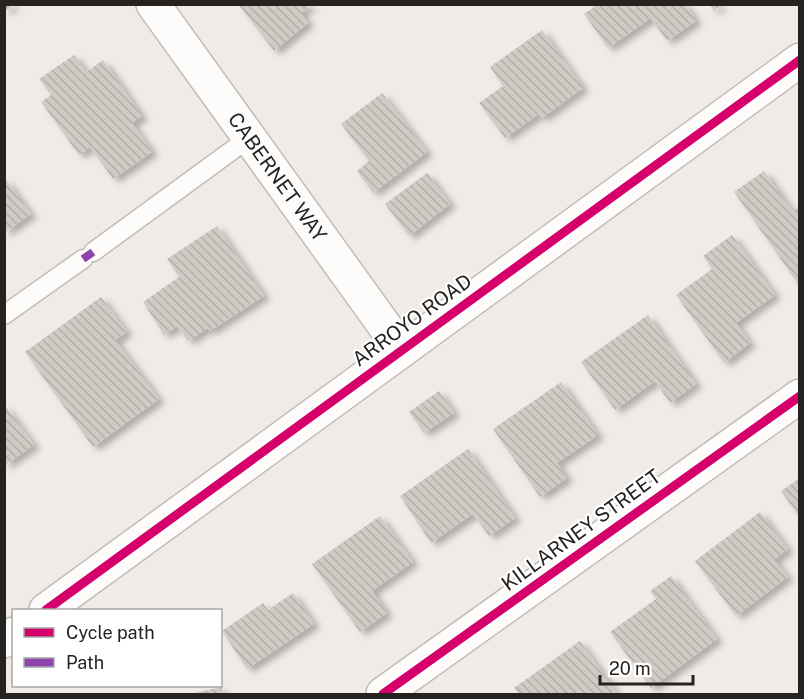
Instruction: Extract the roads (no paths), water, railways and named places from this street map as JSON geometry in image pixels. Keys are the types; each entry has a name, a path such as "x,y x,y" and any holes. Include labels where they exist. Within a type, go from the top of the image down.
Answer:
{"street":[{"name":"CABERNET WAY","path":"153,4 402,350"},
{"name":"ARROYO ROAD","path":"47,609 800,60"},
{"name":"KILLARNEY STREET","path":"382,694 800,396"}],"lane":[{"path":"4,315 249,138"}]}
